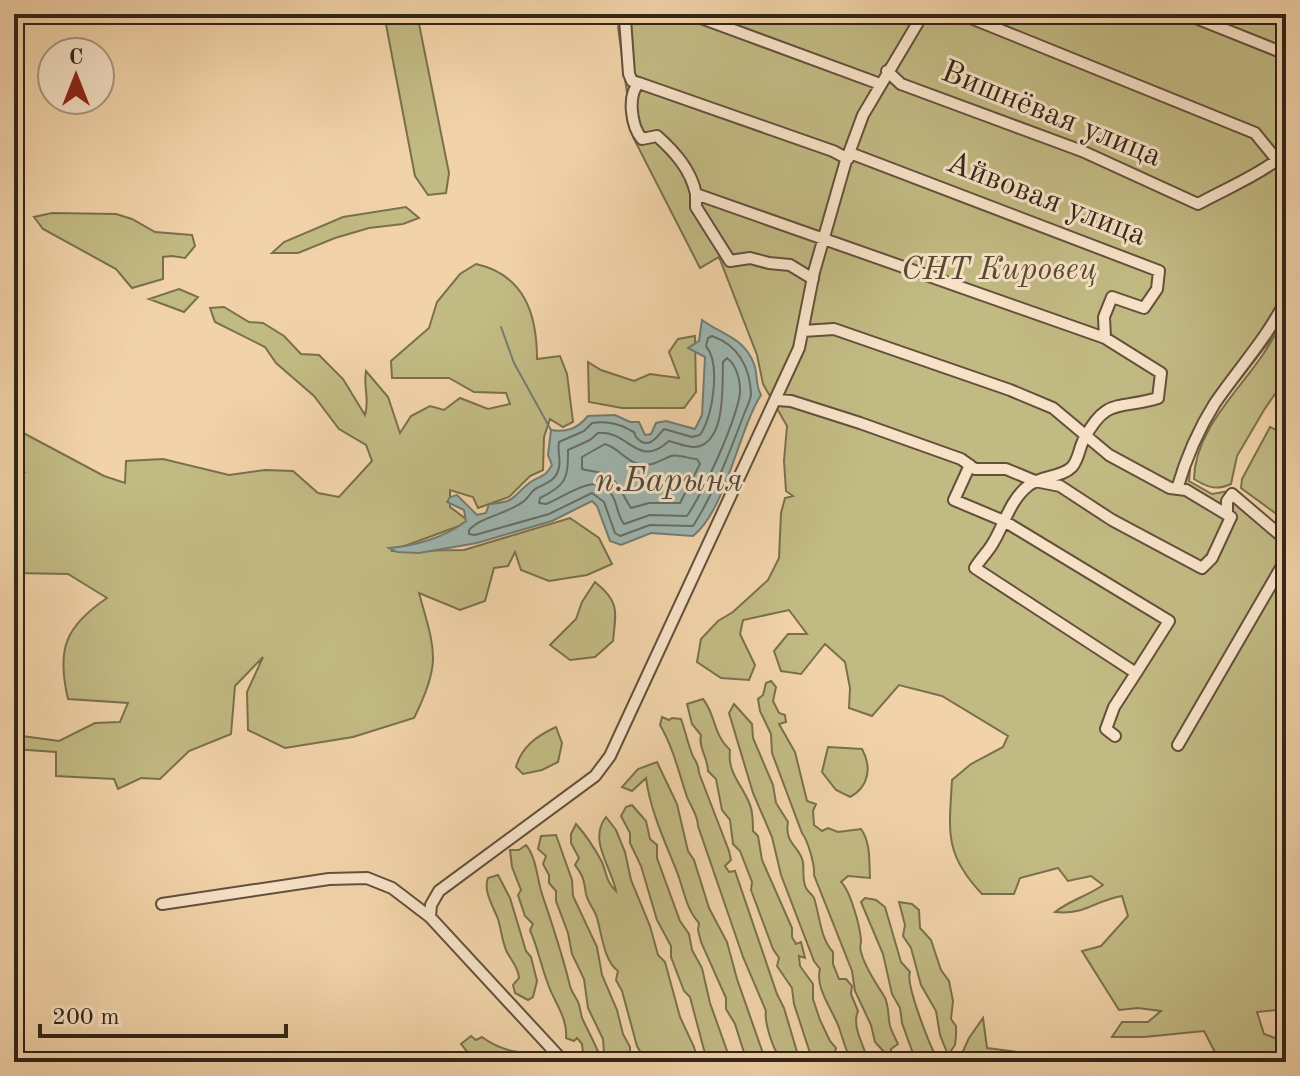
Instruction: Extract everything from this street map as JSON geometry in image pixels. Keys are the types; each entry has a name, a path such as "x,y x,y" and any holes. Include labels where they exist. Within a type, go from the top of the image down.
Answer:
{"street":[{"path":"628,14 625,19 628,35 626,54 632,81 849,156"},
{"path":"690,14 880,84"},
{"path":"430,917 431,905 439,891 595,776 610,756 799,348 824,238 863,115 923,14"},
{"name":"Вишнёвая улица","path":"887,71 901,84 1082,151 1198,204 1236,183 1253,178 1277,160 1255,133 961,14"},
{"path":"1186,14 1286,54"},
{"path":"639,83 633,89 631,102 637,133 642,139 657,136 687,169 696,194 696,207 730,261 750,258 790,265 813,279"},
{"name":"Айвовая улица","path":"849,156 1159,271 1157,289 1144,308 1112,297 1104,317 1105,338"},
{"path":"696,194 1105,338 1161,373 1158,398 1115,405 1103,411 1085,437 1078,459 1070,469 1035,481 1025,488 993,544 975,568 1136,673"},
{"path":"1177,489 1186,455 1214,405 1273,326 1286,300"},
{"path":"777,400 791,401 860,423 961,459 975,469 1006,469 1035,481 1060,486 1112,520 1202,568 1212,558 1231,517 1186,490 1170,488 1109,455 1053,408 834,329 803,331"},
{"path":"970,465 954,500 1004,521 1169,621 1108,719 1106,729 1115,736"},
{"path":"1227,512 1227,501 1232,494 1286,540"},
{"path":"1178,745 1286,559"},
{"path":"162,904 329,879 367,878 392,888 430,917 564,1062"}],"green space":[{"path":"384,14 417,14 449,173 446,193 428,195 415,176"},
{"name":"СНТ Кировец","path":"622,14 1286,14 1286,311 1268,343 1215,412 1191,457 1189,481 1212,494 1234,490 1286,533 1286,1009 1257,1012 1264,1034 1286,1042 1286,1062 1167,1062 1197,1053 1216,1054 1204,1031 1112,1037 1122,1022 1148,1022 1161,1011 1138,1008 1119,1010 1082,951 1101,946 1128,916 1122,896 1083,910 1055,912 1103,885 1091,876 1068,881 1058,868 1020,878 1014,894 982,894 970,880 961,867 952,842 952,780 971,764 1003,747 1008,736 942,696 899,685 872,716 849,708 850,688 845,662 825,644 801,674 781,671 774,651 788,634 807,634 789,610 743,620 740,634 755,665 749,680 721,678 697,662 701,639 768,580 779,558 781,513 785,498 793,496 786,491 784,461 787,426 763,384 757,355 719,257 700,268 633,137 618,27"},
{"path":"406,207 419,218 403,224 369,228 298,253 272,253 284,242 343,217"},
{"path":"52,213 116,214 155,232 192,235 195,246 185,258 163,257 163,279 132,288 116,269 43,229 34,217"},
{"path":"476,264 506,277 525,299 534,327 537,359 560,356 567,374 573,422 563,427 550,419 544,437 543,470 530,476 509,497 478,508 473,497 450,490 450,507 470,522 391,551 464,550 570,518 599,538 612,564 587,575 549,581 521,570 515,552 508,566 494,568 485,601 460,610 419,593 433,656 423,699 414,718 353,737 285,748 248,730 247,692 263,657 235,686 231,734 189,751 160,779 141,778 118,789 114,779 56,776 56,752 14,749 14,735 59,741 95,723 120,722 128,703 68,699 63,666 68,640 82,618 107,598 68,574 14,573 14,473 24,472 14,463 14,428 104,476 125,483 126,461 163,459 229,475 265,470 293,471 318,493 339,497 372,461 366,445 339,429 314,396 276,363 265,347 215,322 210,308 224,307 249,322 263,323 284,336 301,354 319,355 343,379 365,415 366,371 388,397 400,433 411,416 430,406 444,410 460,398 488,409 510,404 506,393 474,392 449,378 392,378 391,361 429,328 437,302 460,274"},
{"path":"179,289 198,297 184,312 149,299"},
{"path":"1286,315 1286,378 1237,456 1231,484 1216,488 1203,484 1194,479 1202,444"},
{"path":"695,336 696,392 684,408 622,408 589,402 588,362 601,370 634,381 650,374 679,378 669,352 678,339"},
{"path":"1270,427 1286,435 1286,521 1241,488 1242,479"},
{"path":"595,582 609,595 614,608 613,641 595,657 570,660 550,645 576,619 582,602"},
{"path":"771,681 776,687 773,701 779,713 785,715 786,722 779,724 795,752 807,801 816,804 814,825 822,831 828,828 838,832 861,829 866,840 870,878 848,876 841,882 857,918 863,958 887,1003 890,1026 898,1044 891,1049 891,1056 898,1062 887,1062 885,1053 875,1042 871,1025 855,991 852,971 814,875 809,847 772,753 771,734 758,699 763,695 766,683"},
{"path":"703,699 720,738 730,750 733,773 751,808 753,831 758,836 762,860 792,928 792,937 796,944 801,942 805,958 799,956 800,966 813,984 813,999 820,1020 836,1048 834,1056 837,1062 813,1062 794,1004 792,988 777,966 779,958 751,890 752,882 740,851 733,844 730,820 722,810 716,779 708,771 701,735 692,724 687,704"},
{"path":"734,704 752,724 753,738 773,785 776,803 788,822 788,835 803,862 805,885 814,898 839,979 846,979 852,986 851,994 858,1011 857,1030 868,1062 852,1062 822,990 820,969 814,961 781,875 772,837 753,793 729,713"},
{"path":"662,717 681,719 729,851 731,860 725,866 729,872 735,871 800,1062 777,1062 766,1011 743,957 696,815 660,725"},
{"path":"556,727 562,743 558,762 523,774 516,767 526,747"},
{"path":"828,747 862,749 867,776 861,788 850,797 836,790 822,772"},
{"path":"657,762 677,804 688,851 694,860 709,908 727,942 766,1062 747,1062 735,1024 726,1009 726,998 701,942 699,923 688,905 658,826 646,778 632,791 622,787 638,769"},
{"path":"632,805 646,821 650,839 657,845 657,858 680,921 689,934 692,950 702,968 710,1003 731,1062 710,1062 704,1050 690,997 684,991 671,957 671,946 657,920 641,866 630,843 630,833 621,816 626,807"},
{"path":"606,817 616,830 625,852 631,880 658,955 665,962 680,1017 698,1062 646,1062 637,1046 616,980 618,971 607,954 582,876 575,865 579,858 571,843 576,824 602,862 608,881 616,891 600,844 601,826"},
{"path":"556,835 572,880 573,896 597,947 602,975 630,1047 630,1062 609,1062 604,1053 603,1039 588,1008 584,979 572,954 556,901 556,891 549,883 549,875 543,864 546,856 538,849 541,836"},
{"path":"526,845 535,863 571,988 601,1059 599,1062 584,1062 582,1044 577,1038 574,1041 566,1038 563,1017 530,930 533,924 525,916 518,895 521,890 512,867 510,850 519,850"},
{"path":"498,875 510,898 537,981 533,997 528,1000 515,993 513,985 519,974 506,950 488,893 488,878"},
{"path":"865,898 876,900 885,907 901,962 910,972 911,989 920,1017 939,1062 916,1062 900,1008 892,994 883,954 861,902"},
{"path":"899,902 912,904 919,910 920,928 931,940 941,970 949,981 953,1001 951,1019 956,1026 956,1036 955,1045 948,1055 940,1035 936,1011 921,985 911,948 903,936 905,925"},
{"path":"983,1018 987,1048 1041,1055 1041,1062 958,1062"},
{"path":"471,1036 476,1040 482,1037 508,1050 532,1054 538,1058 537,1062 485,1061 468,1052 461,1044"}],"water":[{"name":"п.Барыня","path":"702,320 732,338 750,355 761,395 714,508 693,536 651,533 621,545 610,541 597,506 592,501 552,521 477,543 419,553 397,552 389,548 430,540 466,521 464,510 447,502 450,497 457,495 477,515 486,513 489,504 512,499 552,465 548,455 551,430 572,429 588,416 615,415 630,422 639,422 645,435 651,434 656,423 666,421 695,429 702,415 705,357 688,348 699,341"}],"waterway":[{"path":"501,327 514,363 551,430"}]}
